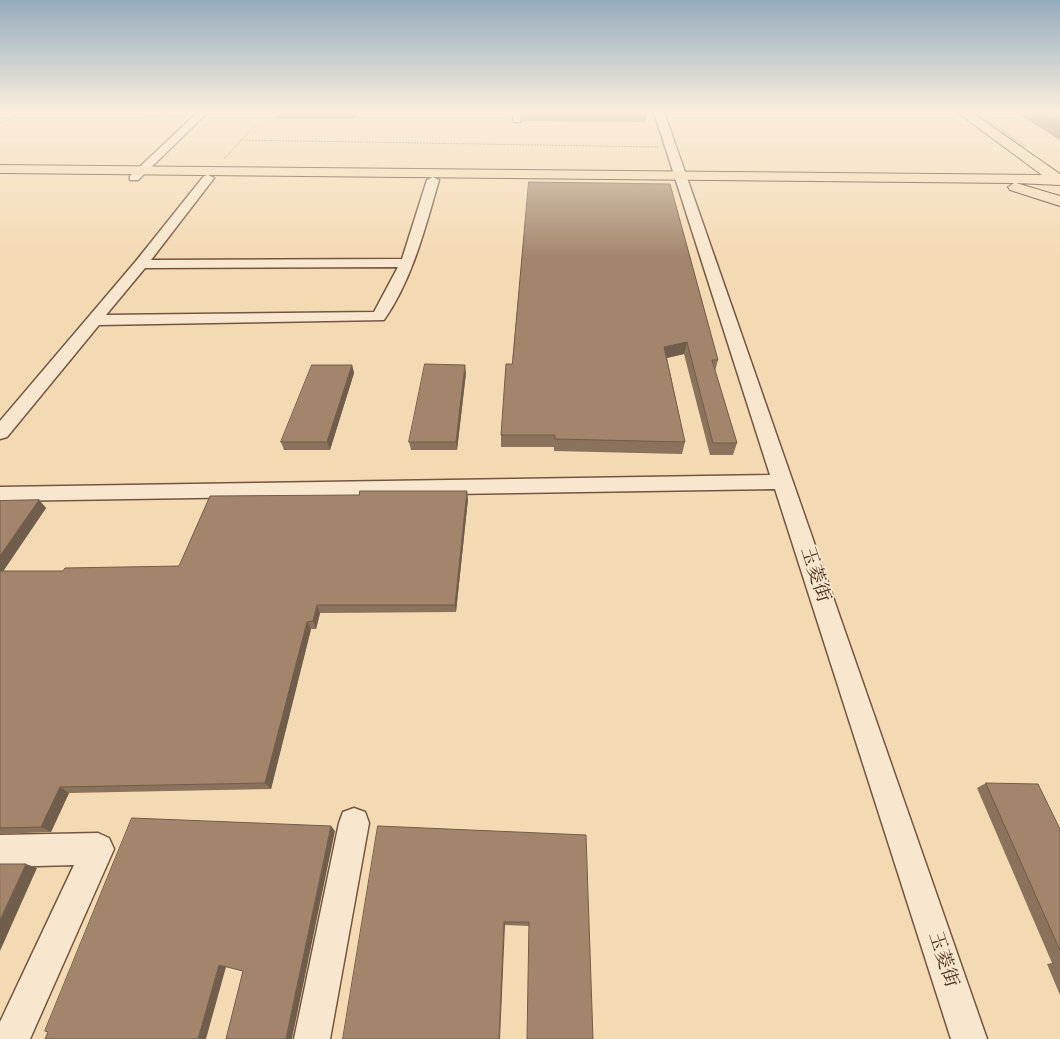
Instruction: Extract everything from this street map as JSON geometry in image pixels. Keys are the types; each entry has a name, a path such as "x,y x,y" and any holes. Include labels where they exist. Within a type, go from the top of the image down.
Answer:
{"main road":[{"path":"1007,183 1022,173 1030,160"},
{"path":"1031,160 1059,182"},
{"path":"0,169 138,174"},
{"path":"211,174 434,180 682,179"},
{"path":"0,177 211,174 1059,182"},
{"path":"1007,183 1060,201"}],"street":[{"path":"138,174 152,160"},
{"name":"玉菱街","path":"676,160 969,1039"},
{"path":"0,433 141,264 211,174"},
{"path":"95,320 379,316 398,282 413,249 434,180"},
{"path":"141,264 405,263"},
{"path":"0,494 784,482"},
{"path":"312,1039 354,823"},
{"path":"0,851 98,849 11,1039"}],"path":[{"path":"211,174 223,160"}],"building":[{"path":"529,182 670,184 718,360 712,360 737,443 713,443 687,342 664,347 685,442 555,439 555,435 501,435 506,364 512,364"},
{"path":"425,364 465,365 456,442 409,442"},
{"path":"312,365 352,365 327,442 281,442"},
{"path":"360,491 467,491 455,605 317,605 313,621 307,622 265,783 60,787 41,827 0,828 0,571 63,571 65,568 179,566 210,496 359,495"},
{"path":"39,500 0,556 0,501"},
{"path":"986,783 1038,784 1060,829 1060,950"},
{"path":"132,818 331,826 286,1038 288,1039 226,1039 243,971 219,965 198,1039 45,1039 48,1032 45,1031"},
{"path":"378,826 586,835 593,1039 527,1039 529,922 504,922 499,1039 343,1039"},
{"path":"0,864 26,864 0,920"}]}
